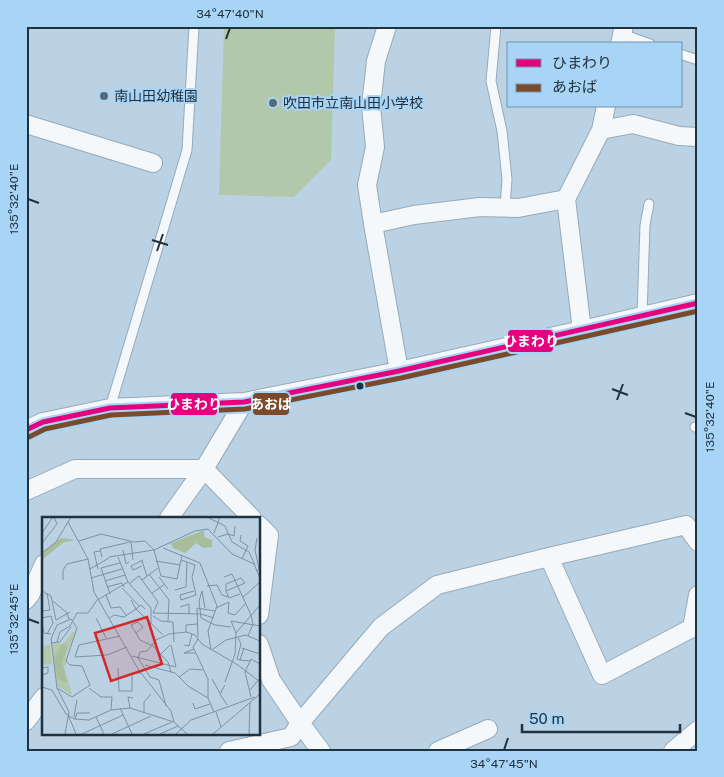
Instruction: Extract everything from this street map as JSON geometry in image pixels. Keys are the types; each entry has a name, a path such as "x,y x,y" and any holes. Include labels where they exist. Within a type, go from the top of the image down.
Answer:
{"street":[{"path":"387,26 376,61 371,106 376,147 368,185 373,224 399,370"},
{"path":"582,330 566,199 601,130 606,108"},
{"path":"26,124 153,163"},
{"path":"601,130 633,124 679,136 698,137"},
{"path":"373,224 414,215 480,207 518,208 566,199"},
{"path":"26,430 43,422 110,408 244,402 399,370 698,303"},
{"path":"170,517 204,469 244,402"},
{"path":"26,491 75,469 204,469 251,517"},
{"path":"229,751 291,737 300,723 381,627 437,585 549,556 686,525 698,542"},
{"path":"260,526 268,535 260,606"},
{"path":"549,556 602,676 692,628 698,595"},
{"path":"26,600 42,568"},
{"path":"260,647 271,680 321,751"},
{"path":"26,722 42,700"},
{"path":"438,751 488,728"},
{"path":"676,750 698,730"}],"lane":[{"path":"110,408 187,150 194,26"},
{"path":"496,26 491,81 502,131 507,179 505,207"},
{"path":"622,35 644,42"},
{"path":"682,55 698,60"},
{"path":"642,316 645,225 649,204"}],"green space":[{"path":"224,26 335,26 331,160 294,197 219,195"}],"transit line":[{"name":"ひまわり","path":"26,430 43,422 110,408 244,402 399,371 698,303"},
{"name":"あおば","path":"29,437 45,429 111,415 245,409 401,378 698,311"}],"place":[{"name":"南山田幼稚園","path":"104,96"},
{"name":"吹田市立南山田小学校","path":"273,103"}]}
